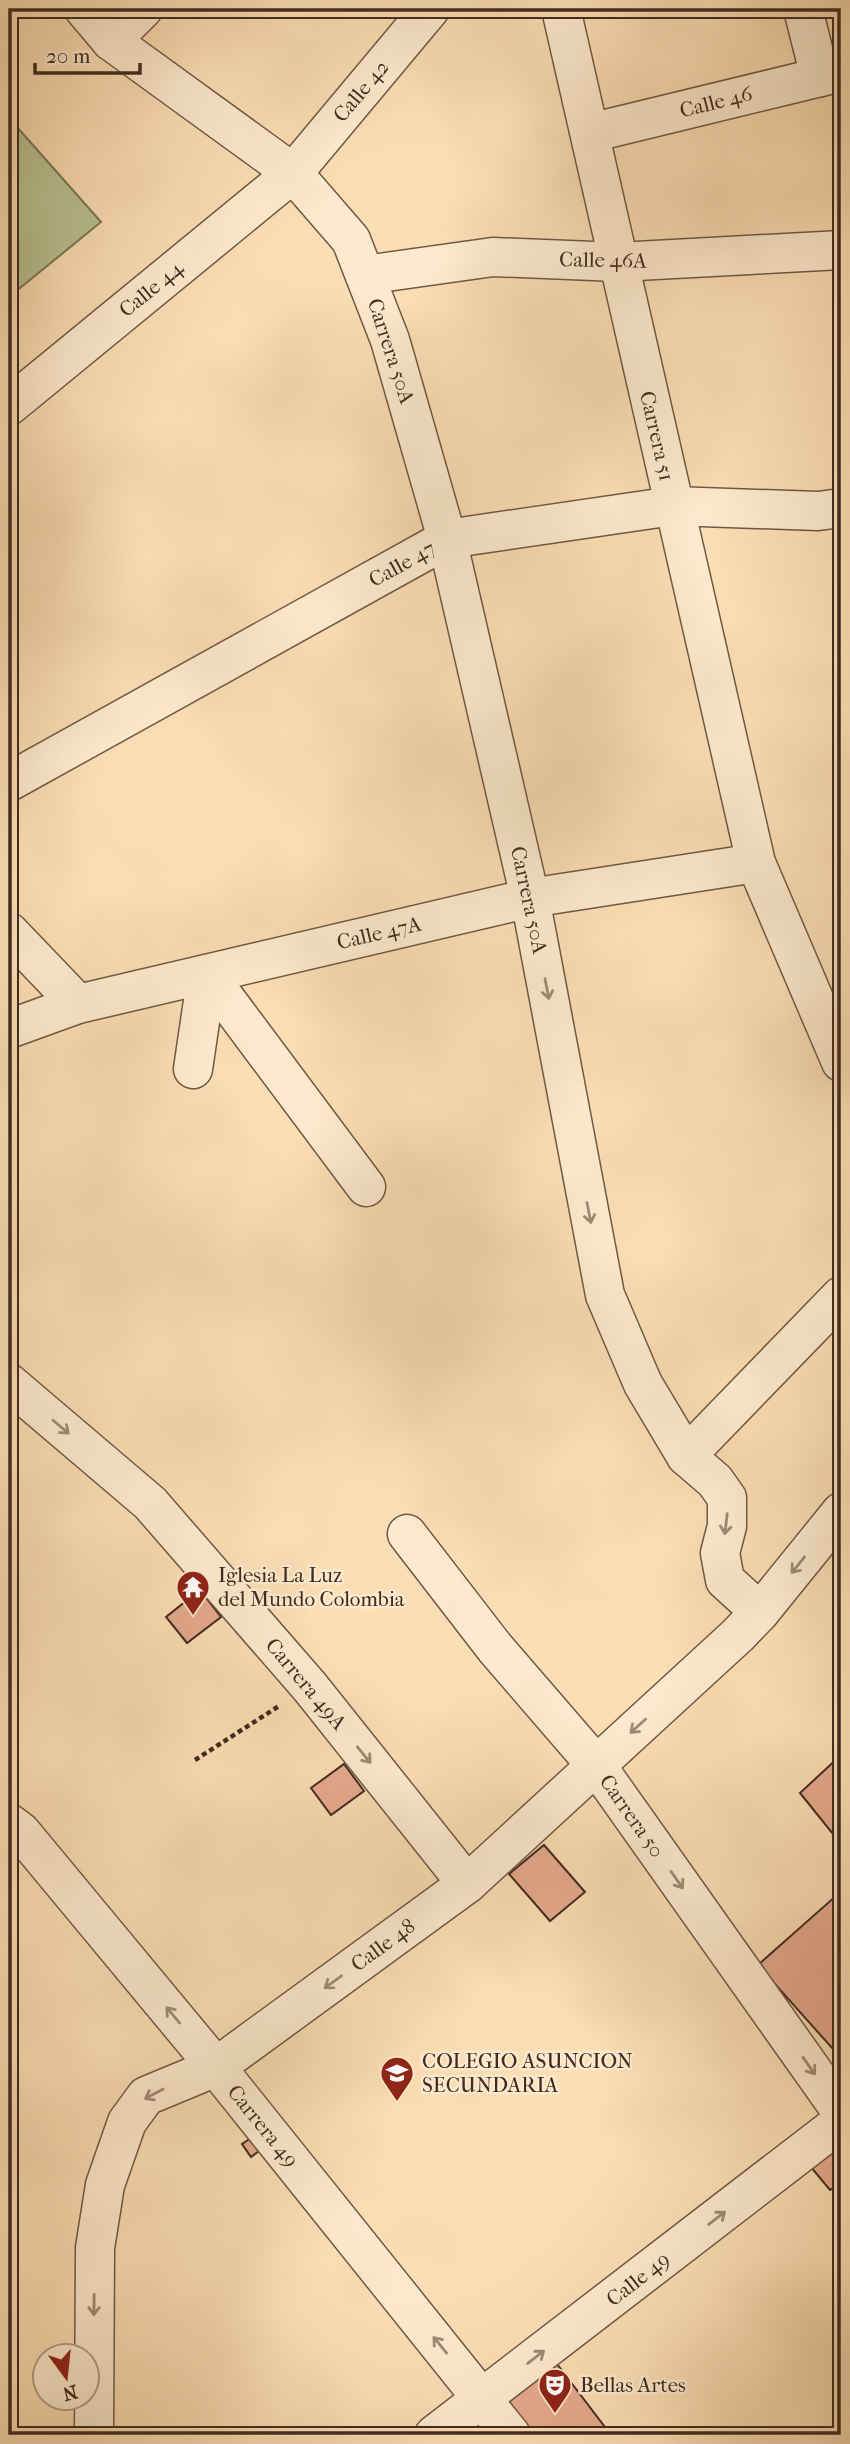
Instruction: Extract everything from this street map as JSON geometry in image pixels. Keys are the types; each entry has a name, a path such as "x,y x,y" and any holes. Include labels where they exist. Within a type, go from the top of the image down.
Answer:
{"street":[{"name":"Carrera 50A","path":"84,9 111,41 293,173 351,240 390,340 447,539 530,898 605,1295 643,1384 686,1456 715,1480 727,1499 727,1526 720,1553 725,1580 760,1612"},
{"path":"111,41 144,9"},
{"name":"Calle 42","path":"293,173 430,9"},
{"name":"Carrera 51","path":"561,9 756,863 841,1062"},
{"path":"803,9 830,75"},
{"name":"Calle 46","path":"590,133 830,75"},
{"name":"Calle 44","path":"9,406 293,173"},
{"name":"Calle 46A","path":"365,275 493,257 618,262 841,250"},
{"name":"Calle 47","path":"9,782 447,539 673,506 818,510 841,508"},
{"name":"Calle 47A","path":"9,1029 78,1004 530,898 756,863"},
{"path":"9,932 78,1004"},
{"path":"193,1069 207,974"},
{"path":"207,974 366,1187"},
{"path":"686,1456 841,1296"},
{"name":"Carrera 49A","path":"9,1383 150,1503 310,1687 467,1884"},
{"name":"Calle 48","path":"93,2435 95,2248 104,2185 127,2122 146,2096 216,2067 467,1884 760,1612 841,1512"},
{"name":"Carrera 50","path":"407,1534 495,1648 596,1765 841,2113"},
{"name":"Carrera 49","path":"9,1822 21,1832 216,2067 511,2435"},
{"name":"Calle 49","path":"434,2435 841,2113"}],"path":[{"path":"195,1760 310,1687"}],"green space":[{"path":"9,118 101,222 9,297"}],"building":[{"name":"Iglesia La Luz del Mundo Colombia","path":"200,1590 221,1617 187,1643 166,1617"},
{"path":"841,1755 841,1844 800,1793"},
{"path":"344,1764 364,1791 331,1815 311,1788"},
{"path":"544,1845 585,1892 550,1921 509,1874"},
{"path":"837,1895 841,1899 841,2058 758,1965"},
{"path":"841,2135 841,2184 830,2190 805,2160"},
{"path":"254,2136 263,2148 251,2157 242,2144"},
{"name":"Bellas Artes","path":"554,2360 611,2435 529,2435 502,2394"}],"place":[{"name":"Iglesia La Luz del Mundo Colombia","path":"193,1617"},
{"name":"COLEGIO ASUNCION SECUNDARIA","path":"397,2103"},
{"name":"Bellas Artes","path":"555,2415"}]}
